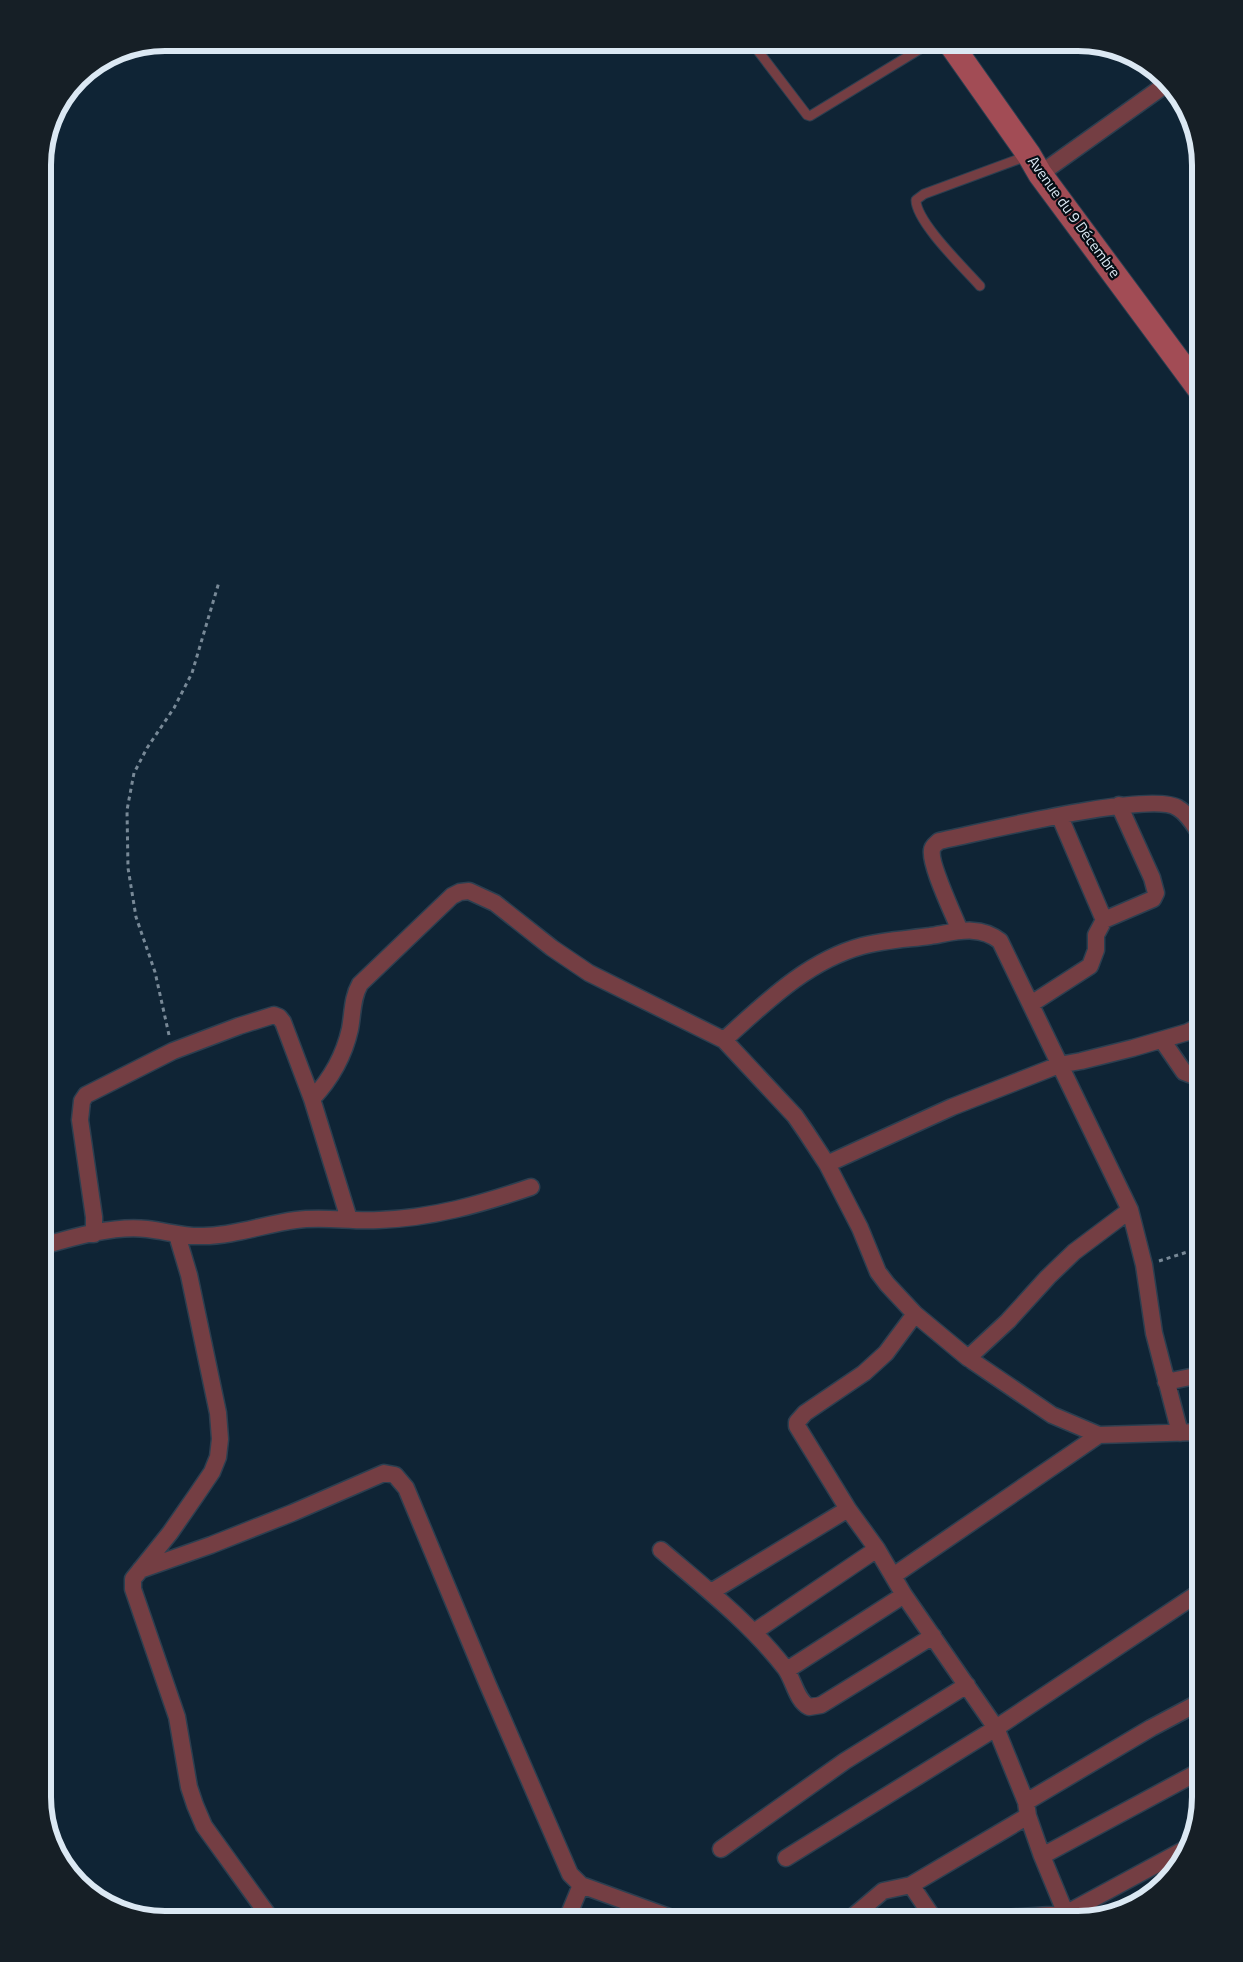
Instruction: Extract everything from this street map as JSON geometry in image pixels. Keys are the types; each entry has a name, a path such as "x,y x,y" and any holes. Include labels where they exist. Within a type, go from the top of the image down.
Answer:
{"street":[{"name":"Avenue du 9 Décembre","path":"956,51 1035,164 1192,379"},
{"path":"1035,164 1161,88"},
{"path":"960,931 933,864 932,850 939,841 1119,805 1144,803 1177,807 1192,821"},
{"path":"1031,1004 1090,966 1096,950 1096,935 1104,920 1153,899 1156,893 1152,878 1119,805"},
{"path":"1060,817 1104,920"},
{"path":"312,1099 331,1076 340,1060 350,1027 354,998 360,984 452,896 460,892 469,891 496,903 589,974 724,1040 795,1116 827,1164 860,1228 878,1272 896,1296 968,1358 1052,1416 1099,1435 1192,1432"},
{"path":"724,1040 760,1007 814,966 863,946 960,931 979,931 991,934 1000,941 1130,1210 1144,1265 1154,1333 1180,1433"},
{"path":"94,1234 94,1217 80,1120 82,1101 86,1095 173,1051 266,1017 274,1016 279,1017 283,1022 312,1099 349,1219"},
{"path":"827,1164 952,1106 1059,1065 1162,1040 1192,1029"},
{"path":"1162,1040 1184,1072 1192,1075"},
{"path":"51,1244 126,1229 146,1229 177,1235 204,1236 296,1220 322,1218 378,1220 426,1216 476,1206 531,1187"},
{"path":"968,1358 1008,1321 1048,1277 1074,1252 1130,1210"},
{"path":"177,1235 189,1275 218,1413 220,1439 218,1457 212,1472 195,1497 134,1579 134,1589 177,1717 188,1787 194,1805 204,1826 266,1911"},
{"path":"915,1314 886,1354 864,1372 805,1413 797,1422 797,1426 848,1509 877,1549 904,1595 996,1728 1064,1911"},
{"path":"1166,1382 1192,1377"},
{"path":"893,1576 1099,1435"},
{"path":"140,1570 211,1545 292,1513 384,1473 395,1475 406,1488 570,1874 580,1885 652,1911"},
{"path":"711,1592 848,1509"},
{"path":"754,1632 877,1549"},
{"path":"660,1550 711,1592 754,1632 787,1670 805,1705 809,1707 831,1699 933,1636"},
{"path":"787,1670 904,1595"},
{"path":"786,1858 996,1728 1192,1597"},
{"path":"721,1848 845,1761 967,1685"},
{"path":"860,1911 883,1891 911,1884 1151,1728 1192,1706"},
{"path":"1042,1856 1192,1775"},
{"path":"1077,1911 1176,1854"},
{"path":"911,1884 928,1911"},
{"path":"569,1911 580,1885"}],"lane":[{"path":"758,51 807,115 810,116 917,51"},
{"path":"980,286 932,233 919,213 916,200 924,194 1035,164"}],"path":[{"path":"173,1051 155,972 136,917 128,868 127,810 134,773 147,748 174,708 192,672 219,582"},
{"path":"1144,1265 1192,1250"}]}
